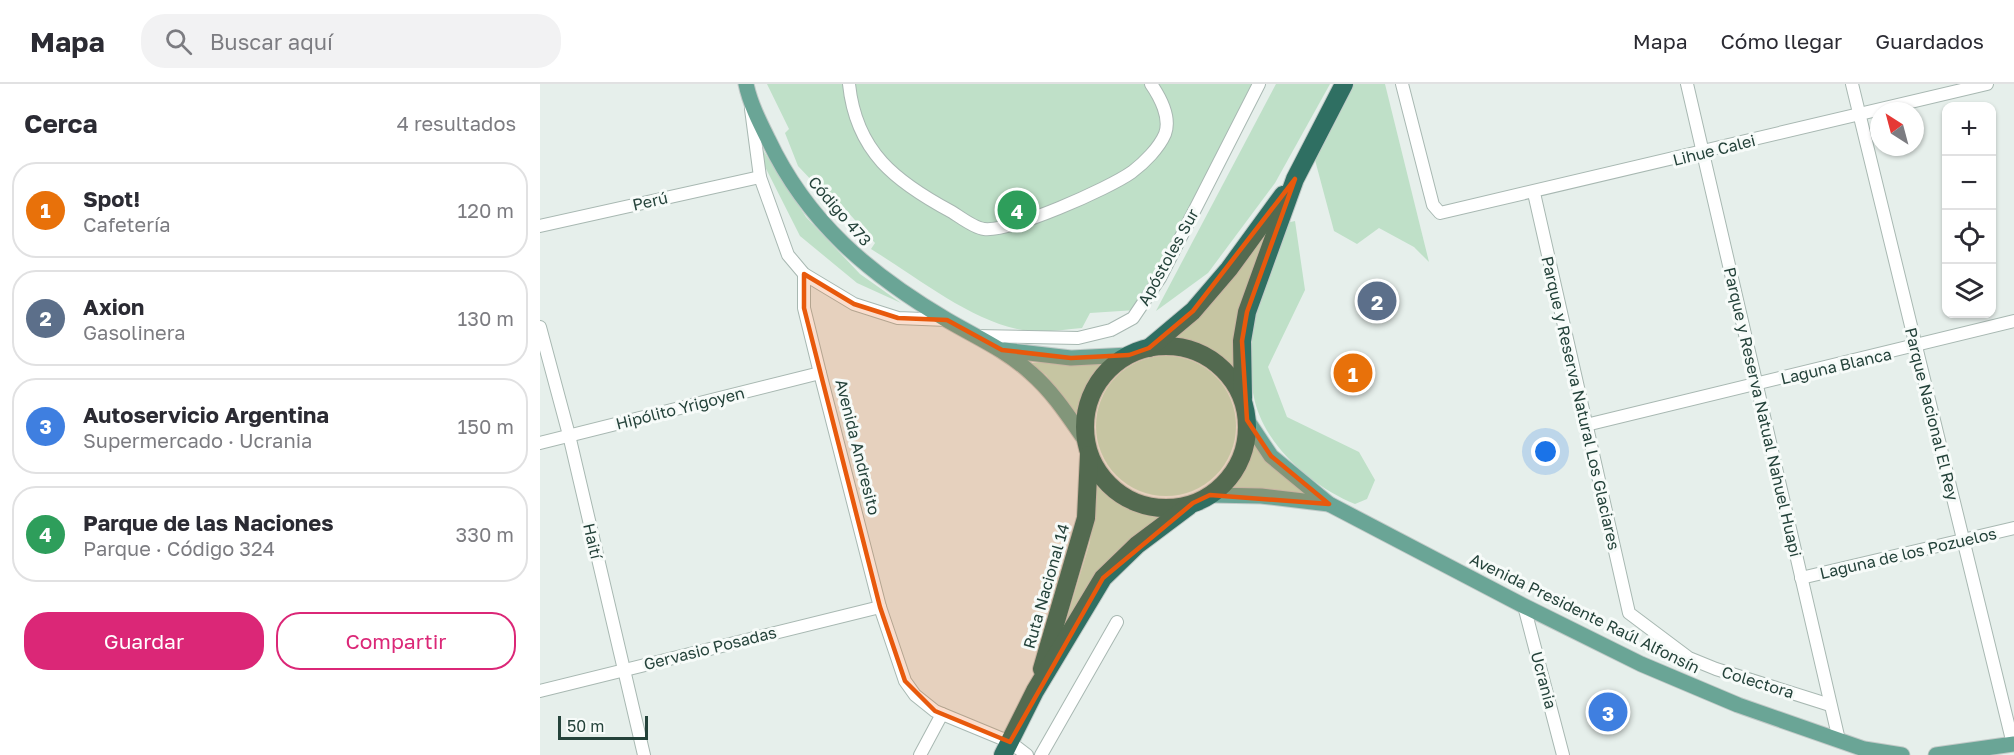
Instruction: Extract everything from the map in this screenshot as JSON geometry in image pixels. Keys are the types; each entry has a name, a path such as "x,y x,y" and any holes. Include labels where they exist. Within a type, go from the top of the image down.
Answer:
{"highway":[{"path":"1243,402 1233,381 1217,364 1196,352 1173,346 1149,348 1129,355 1109,370 1094,390 1086,415 1087,448 1101,477 1120,494 1135,501 1168,508 1192,503 1210,495 1226,481 1238,463 1245,442 1247,420 1243,402 1242,341 1247,312 1295,179 1344,84"},
{"path":"1149,348 1193,311 1229,269 1295,179"},
{"name":"Ruta Nacional 14","path":"1035,691 1086,518 1087,448"},
{"name":"Ruta Nacional 14","path":"1007,748 1035,691 1103,578 1137,545 1192,503"}],"main road":[{"name":"Código 473","path":"748,92 786,173 807,205 835,237 864,264 947,320 1002,350"},
{"path":"1002,350 1071,358 1129,355"},
{"path":"1002,350 1049,390 1087,448"},
{"name":"Avenida Presidente Raúl Alfonsín","path":"1247,420 1271,456 1329,504 1524,606 1641,664 1727,701 1839,740 1862,752 1902,755"},
{"name":"Avenida Presidente Raúl Alfonsín","path":"1210,495 1261,496 1329,504"},
{"path":"1936,755 1983,752 2014,744"}],"street":[{"path":"849,84 861,133 885,168 915,192 983,229 1015,223 1058,208 1132,171 1151,154 1165,134 1166,112 1150,84"},
{"name":"Apóstoles Sur","path":"976,336 1078,338 1111,330 1133,318 1160,278 1260,84"},
{"name":"Lihue Calei","path":"1402,84 1433,205 1440,213 1534,193 1987,84"},
{"name":"Parque y Reserva Natual Nahuel Huapi","path":"1687,84 1839,740"},
{"name":"Parque Nacional El Rey","path":"1852,84 2014,744"},
{"path":"748,92 760,177 784,246 804,274 854,304 898,318 947,320"},
{"name":"Perú","path":"540,226 760,177"},
{"name":"Parque y Reserva Natural Los Glaciares","path":"1534,193 1629,613"},
{"name":"Avenida Andresito","path":"804,274 804,308 880,607 904,681 915,695 942,714 1007,748 1028,755"},
{"name":"Laguna Blanca","path":"1586,425 1916,347 2014,321"},
{"name":"Haití","path":"540,327 569,435 644,755"},
{"name":"Hipólito Yrigoyen","path":"540,442 820,373"},
{"name":"Laguna de los Pozuelos","path":"1801,578 2014,528"},
{"name":"Ucrania","path":"1524,606 1563,755"},
{"name":"Gervasio Posadas","path":"540,692 880,607"},
{"name":"Colectora","path":"1629,613 1689,658 1716,669 1830,705"},
{"path":"1041,755 1117,622"},
{"path":"920,755 942,714"}],"highlighted area":[{"path":"1295,179 1247,312 1242,341 1247,420 1271,456 1329,504 1210,495 1193,503 1103,578 1010,742 935,711 905,681 880,607 820,373 804,308 804,274 854,304 898,318 947,320 1002,350 1071,358 1129,355 1149,348 1193,311"}],"green space":[{"path":"767,84 1255,84 1136,310 1090,313 1082,328 1041,331 1017,329 979,316 871,249 875,243 833,195 816,185 798,166 785,133 789,129"},
{"path":"1276,84 1330,84 1275,183 1208,273 1156,311"},
{"path":"1353,84 1385,84 1429,262 1414,247 1379,228 1357,244 1334,231 1315,160"},
{"path":"755,147 761,147 806,217 860,274 901,303 857,283 800,236"},
{"path":"1295,221 1305,290 1268,367 1287,417 1359,452 1375,480 1367,499 1355,504 1323,487 1294,464 1270,435 1255,402 1251,348 1257,304 1286,223"},
{"path":"1271,223 1236,375 1209,351 1165,338"},
{"path":"1166,356 1193,361 1215,377 1231,399 1236,426 1231,453 1215,475 1193,491 1166,496 1139,491 1117,475 1101,453 1096,426 1101,399 1117,377 1139,361"},
{"path":"1107,360 1086,387 1080,419 1046,375 1030,363"},
{"path":"1252,434 1309,495 1224,488 1247,464"},
{"path":"1095,475 1112,492 1128,503 1145,509 1170,512 1108,560 1063,631 1090,542"}],"place":[{"name":"Parque de las Naciones","path":"1017,210"},
{"name":"Axion","path":"1377,301"},
{"name":"Spot!","path":"1353,373"},
{"name":"Autoservicio Argentina","path":"1608,712"}]}
